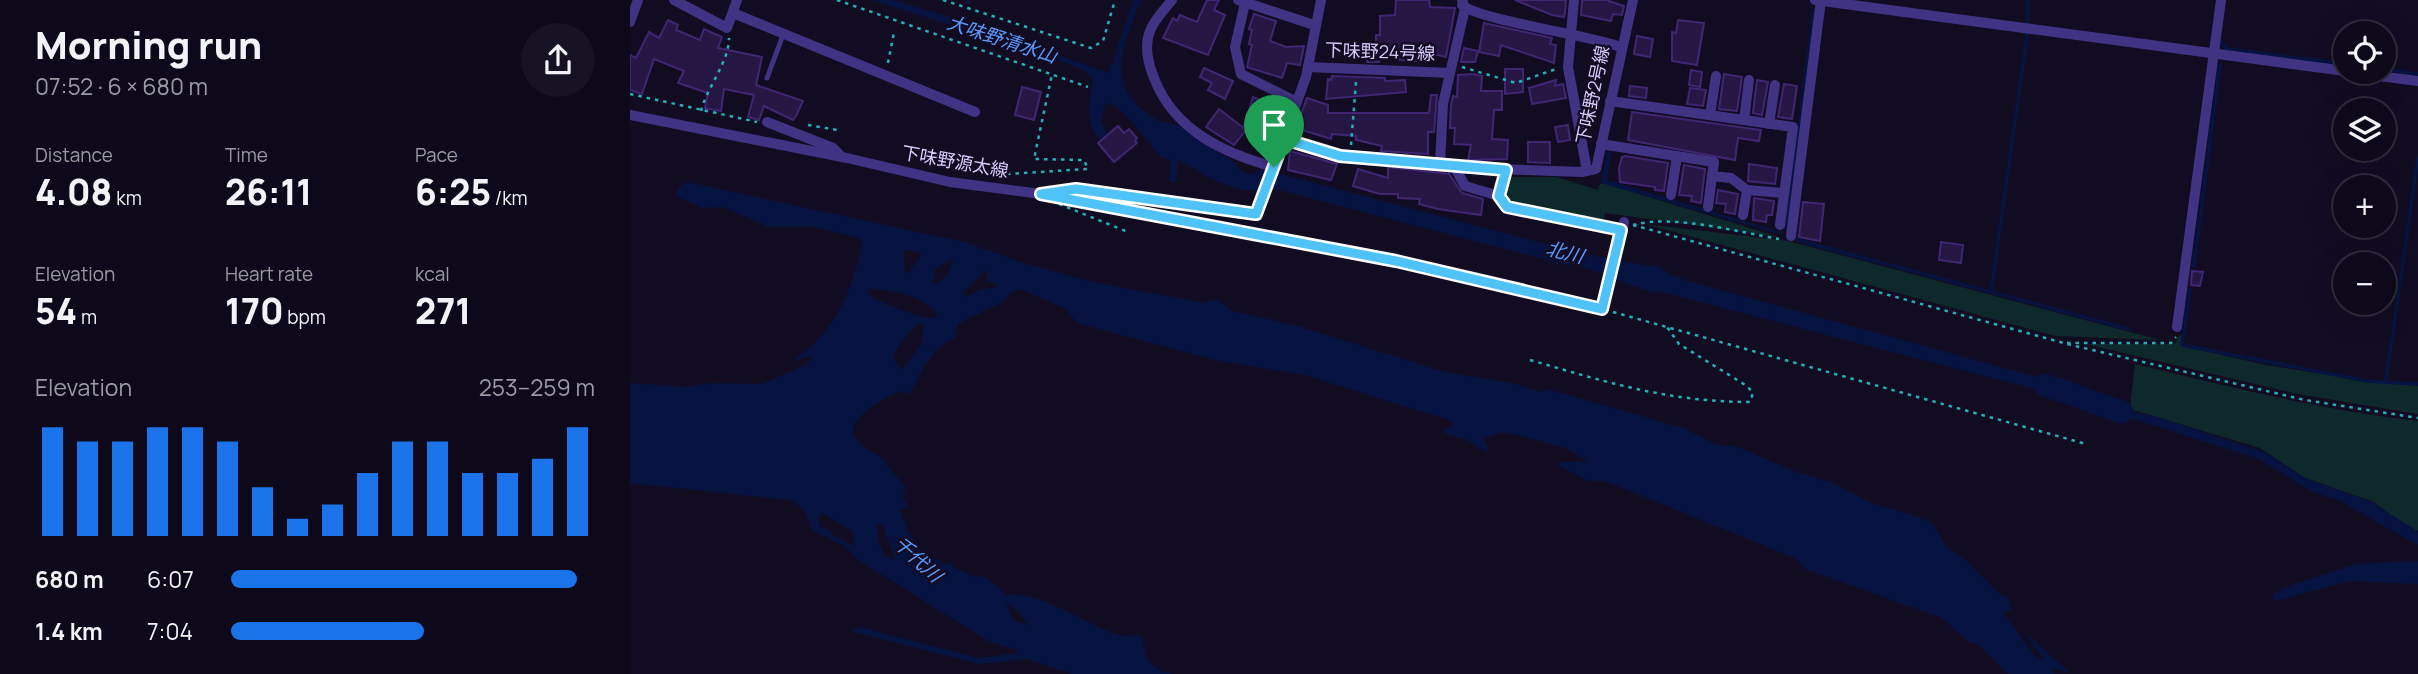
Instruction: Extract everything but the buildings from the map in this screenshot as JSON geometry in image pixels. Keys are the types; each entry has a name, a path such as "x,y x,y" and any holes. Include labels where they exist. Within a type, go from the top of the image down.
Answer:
{"street":[{"path":"630,22 638,0"},
{"path":"674,0 727,27 737,0"},
{"path":"1172,0 1151,28 1147,40 1149,65 1167,103 1196,134 1220,148 1273,169 1308,67 1314,25 1321,0"},
{"path":"1574,0 1568,64 1587,171"},
{"name":"下味野2号線","path":"1284,139 1350,157 1506,170 1595,169 1633,0"},
{"path":"1815,0 2333,70"},
{"path":"1791,236 1821,0"},
{"path":"2177,327 2221,0"},
{"path":"1297,102 1241,74 1235,47 1241,1 1314,25"},
{"path":"1440,163 1443,104 1462,3 1621,47"},
{"path":"733,13 975,112"},
{"name":"下味野24号線","path":"1308,67 1451,68"},
{"path":"1710,116 1716,76"},
{"path":"2396,78 2418,80"},
{"path":"1744,120 1749,80"},
{"path":"1769,124 1775,85"},
{"path":"1610,101 1793,127 1780,225"},
{"name":"下味野源太線","path":"630,115 980,186 1041,194 1076,189 1256,214 1273,169"},
{"path":"766,122 833,148 842,157"},
{"path":"1601,144 1714,162 1708,207"},
{"path":"1671,195 1677,156"},
{"path":"1454,166 1468,188 1499,196 1507,207 1518,211 1626,226 1617,246 1602,309"},
{"path":"1499,196 1506,170"},
{"path":"1712,176 1731,178 1747,190 1784,194"},
{"path":"1743,215 1747,190"}],"lane":[{"path":"767,78 783,35"}],"path":[{"path":"837,0 1088,87"},
{"path":"943,0 1091,48 1102,41 1115,0"},
{"path":"701,111 705,94 726,53 729,42 727,27"},
{"path":"885,77 894,32"},
{"path":"1451,68 1516,83 1568,64"},
{"path":"1350,157 1356,68"},
{"path":"980,186 991,174 1088,169 1084,160 1034,159 1052,74"},
{"path":"630,94 701,111 766,122"},
{"path":"796,123 837,130"},
{"path":"1041,194 1064,207 1128,232"},
{"path":"1078,201 1396,261 1602,309 2085,444"},
{"path":"1626,226 1648,221 1786,240 1791,236"},
{"path":"1626,226 2062,343 2305,400 2418,418"},
{"path":"1530,360 1648,394 1689,400 1749,402 1753,393 1747,386 1679,344 1667,327"},
{"path":"2062,343 2171,343 2177,327"}],"green space":[{"path":"1507,177 1556,177 1598,190 1600,184 1606,184 1779,237 1605,213 1604,218 1612,224 1506,203 1503,189"},
{"path":"1645,224 1788,241 2160,340 2055,336"},
{"path":"2183,335 2182,346 2266,365 2418,386 2418,414 2298,394 2086,344 2175,344 2179,336"},
{"path":"2135,364 2311,404 2418,421 2418,531 2395,519 2374,502 2305,478 2260,448 2130,409"}],"water":[{"name":"大味野清水山","path":"872,0 893,0 940,14 1109,73 1133,0 1141,0 1123,49 1122,78 1128,92 1138,105 1154,118 1180,126 1248,174 1253,175 1260,169 1575,252 1655,267 1656,264 1672,275 1695,283 2073,387 2073,399 1666,293 1650,292 1572,263 1570,266 1272,188 1260,191 1236,188 1178,160 1176,182 1169,181 1171,160 1161,157 1118,108 1106,102 1101,121 1108,134 1100,140 1094,133 1089,111 1092,78 1083,70 1013,42 997,40"},
{"path":"1608,149 1611,152 1607,180 1781,232 1779,234 1601,183"},
{"name":"千代川","path":"687,182 968,243 1023,263 1093,282 1205,303 1217,299 1233,311 1298,326 1445,372 1511,383 1543,392 1548,389 1683,428 1717,445 1736,446 1797,472 1838,485 1869,502 1932,523 1945,545 1960,555 2003,597 2007,597 2013,611 2007,610 2004,614 2035,656 2043,660 2043,656 2035,649 2025,632 2071,674 2052,667 2055,674 2008,674 1979,645 1969,642 1942,618 1805,569 1795,558 1605,481 1588,481 1558,465 1560,462 1586,462 1565,448 1511,433 1498,433 1483,439 1489,449 1486,452 1469,441 1444,433 1444,428 1452,427 1453,422 1449,420 1305,375 1219,361 1077,323 1066,309 1022,290 1011,292 1005,301 958,324 955,338 934,354 910,394 900,391 870,409 857,421 852,435 868,450 878,454 906,488 903,497 909,509 899,509 914,541 926,555 946,565 952,562 953,567 973,576 986,577 1007,595 1019,595 1047,603 1118,635 1139,636 1143,638 1150,663 1173,674 1072,674 1028,659 980,664 850,631 860,627 978,658 1017,653 1017,650 988,641 857,559 844,546 812,530 805,511 791,500 630,483 630,383 684,387 713,383 762,384 807,364 813,355 791,362 820,338 831,324 847,294 863,242 859,238 814,227 768,227 724,207 703,208 676,196 678,188","holes":["904,250 922,253 909,273 905,272","953,259 947,275 933,283 935,269","986,269 987,281 997,284 997,287 982,289 965,297 964,292","869,289 915,298 937,314 936,318 929,318 892,306 868,294","921,322 924,324 921,344 902,370 894,357","822,513 852,531 855,547 828,529 820,527 818,520","877,523 882,525 896,560 885,556 878,541","1005,603 1019,612 1028,626 1014,620"]},
{"path":"2119,409 2157,417 2264,452 2305,478 2374,503 2418,532 2418,545 2340,501 2309,490 2259,459 2121,415"},
{"path":"2418,561 2418,584 2350,581 2276,601 2273,598 2274,594 2292,585 2356,564"}],"waterway":[{"path":"1991,292 2027,37 2028,0"},
{"path":"1786,227 1814,11"},
{"path":"2221,42 2227,49 2333,62"},
{"path":"2194,266 2220,65"},
{"path":"2396,71 2418,74"},
{"path":"2386,381 2418,158"},
{"path":"1797,240 2129,329"},
{"path":"2190,290 2182,345 2367,381 2418,384"},
{"name":"北川","path":"2045,385 2122,412"}],"route":[{"path":"1284,139 1340,156 1506,170 1499,196 1507,207 1621,230 1602,309 1396,261 1041,194 1076,189 1256,214 1274,167 1284,139"}]}
